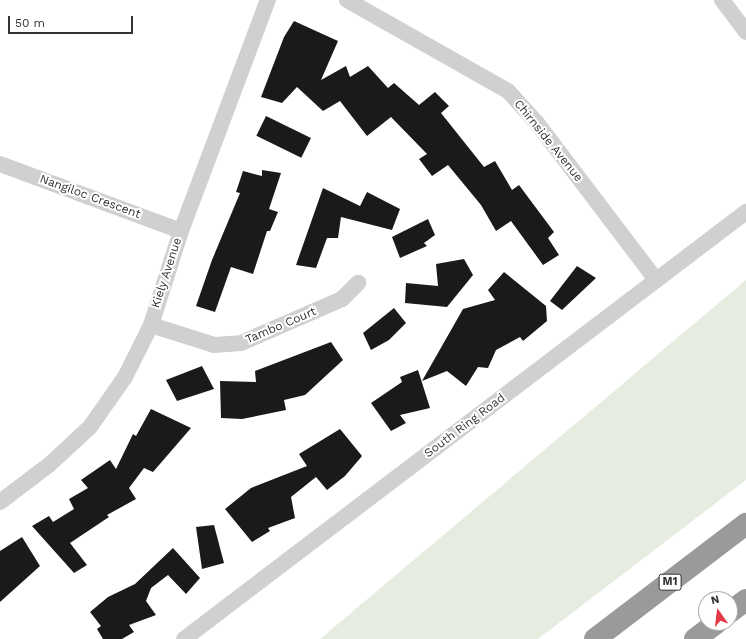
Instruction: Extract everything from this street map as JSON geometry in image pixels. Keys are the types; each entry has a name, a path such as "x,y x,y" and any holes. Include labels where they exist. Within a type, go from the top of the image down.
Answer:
{"highway":[{"name":"M1","path":"595,639 746,524"},
{"path":"695,639 706,631"}],"street":[{"name":"Kiely Avenue","path":"0,502 49,465 90,427 125,377 151,325 181,231 268,0"},
{"name":"Chirnside Avenue","path":"347,0 508,91 537,123 656,280"},
{"path":"722,0 746,32"},
{"name":"Nangiloc Crescent","path":"0,164 181,231"},
{"name":"South Ring Road","path":"184,639 746,212"},
{"name":"Tambo Court","path":"151,325 214,346 241,343 342,299 358,283"}],"shaded area":[{"path":"746,280 746,480 538,639 320,639"}],"building":[{"path":"294,21 338,41 321,80 346,66 350,77 368,66 388,88 394,83 419,105 435,92 449,106 441,113 484,167 495,161 512,190 519,185 554,232 548,238 559,255 543,265 511,221 496,231 481,205 448,165 432,176 419,159 427,154 391,117 367,136 340,101 323,111 297,87 282,103 261,97 284,37"},
{"path":"266,116 311,138 301,158 256,136"},
{"path":"262,170 281,173 269,209 278,212 270,231 267,231 253,274 231,267 215,312 196,306 212,260 240,193 236,192 243,171 262,176"},
{"path":"323,188 360,206 367,192 400,209 392,230 341,217 338,238 327,238 316,268 296,265"},
{"path":"428,219 435,235 424,243 427,246 400,258 392,237"},
{"path":"464,259 473,275 447,307 405,303 406,283 438,286 436,264"},
{"path":"577,266 596,278 562,310 550,301"},
{"path":"504,272 546,306 547,321 523,341 520,337 496,350 488,368 478,367 466,386 447,371 422,381 463,309 495,300 488,290"},
{"path":"394,308 406,323 389,340 371,350 363,333"},
{"path":"331,342 343,360 305,395 284,400 286,410 242,419 221,418 220,381 256,382 255,371"},
{"path":"202,366 214,389 177,401 166,380"},
{"path":"418,370 430,408 400,415 406,423 391,431 371,403 402,382 400,377"},
{"path":"151,409 191,428 153,472 144,468 129,488 136,499 107,515 109,517 70,543 87,565 74,573 32,526 49,516 53,522 74,509 69,499 88,488 81,480 110,460 116,469 133,434 136,436"},
{"path":"340,429 362,456 345,476 327,490 316,477 291,497 295,518 268,528 270,531 252,542 225,509 251,488 307,466 299,454"},
{"path":"214,525 224,563 202,569 196,527"},
{"path":"22,537 40,566 0,602 0,551"},
{"path":"173,548 200,578 186,594 168,575 151,588 146,601 156,615 129,625 134,632 122,639 103,639 97,629 101,626 90,612 108,597 135,584"}]}
